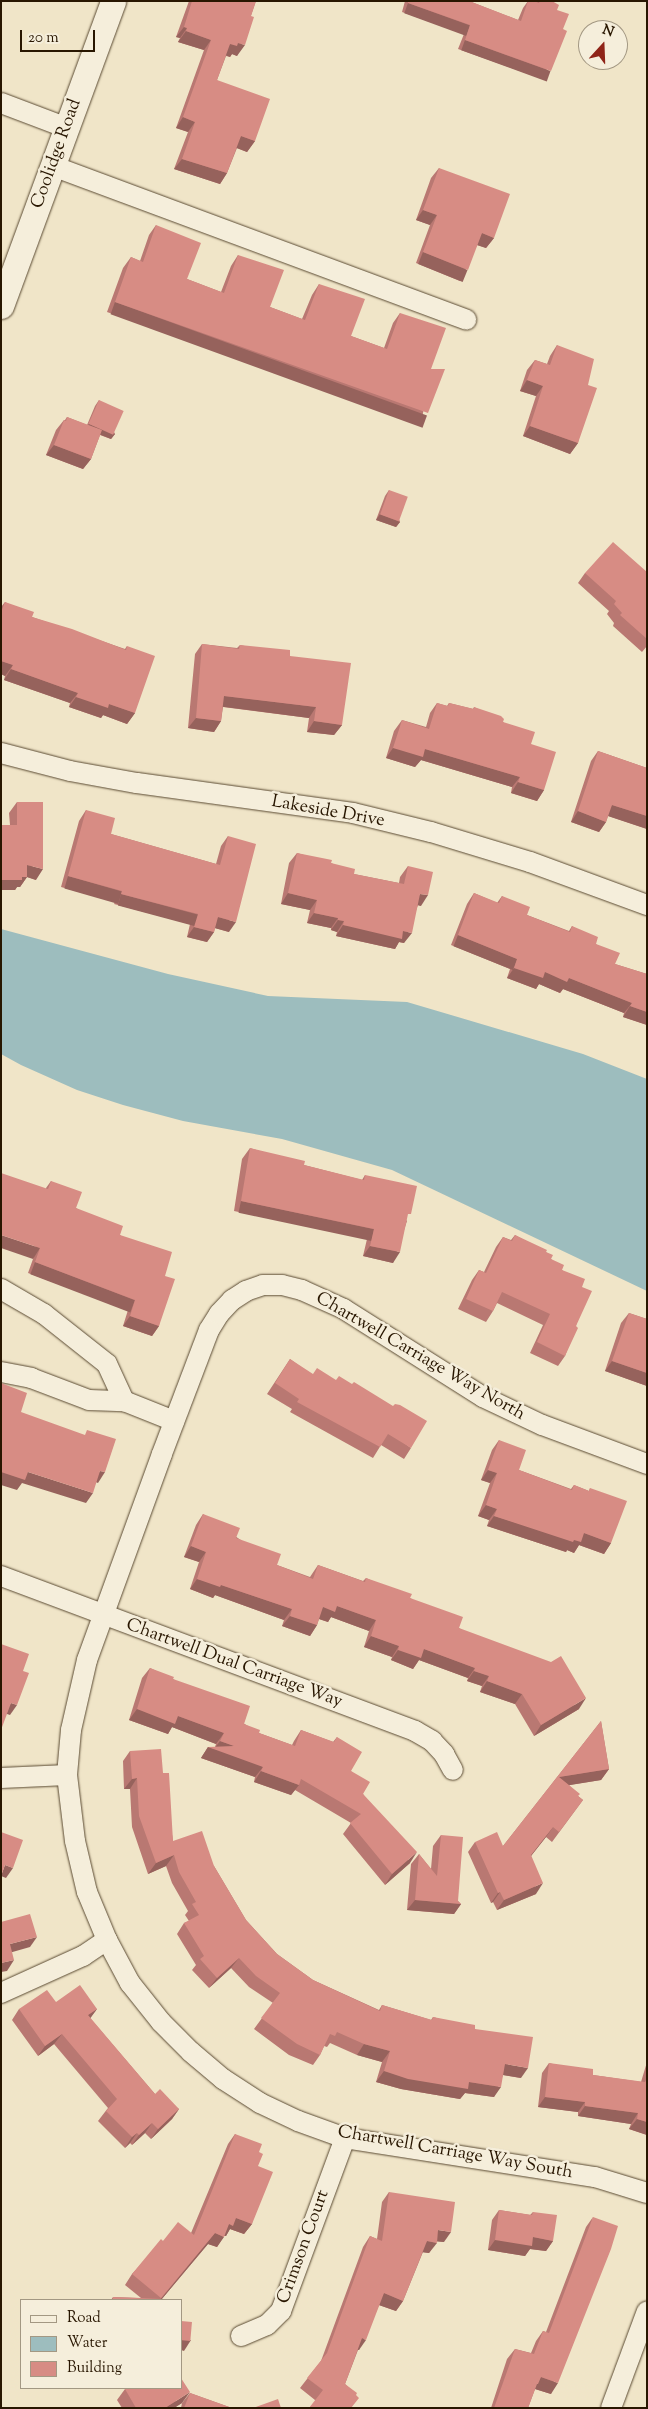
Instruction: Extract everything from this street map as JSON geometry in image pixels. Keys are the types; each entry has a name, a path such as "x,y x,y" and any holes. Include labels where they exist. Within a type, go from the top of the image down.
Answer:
{"street":[{"name":"Coolidge Road","path":"1,306 113,1"},
{"path":"1,103 67,128"},
{"path":"53,166 466,320"},
{"name":"Lakeside Drive","path":"1,753 70,771 137,783 361,815 430,832 530,862 647,905"},
{"name":"Chartwell Carriage Way North","path":"104,1614 209,1330 219,1314 232,1300 263,1285 282,1285 302,1290 344,1309 483,1397 512,1412 647,1464"},
{"path":"1,1288 44,1314 107,1364 124,1401"},
{"path":"1,1372 31,1378 89,1400 124,1401 174,1421"},
{"name":"Chartwell Dual Carriage Way","path":"1,1576 104,1614 130,1626 415,1730 432,1740 444,1754 453,1770"},
{"name":"Chartwell Carriage Way South","path":"104,1614 78,1693 71,1730 67,1775 77,1850 87,1892 107,1940 130,1983 161,2022 191,2052 223,2079 260,2102 298,2121 344,2138 595,2177 647,2193"},
{"path":"1,1778 67,1775"},
{"path":"1,1993 83,1956 107,1940"},
{"name":"Crimson Court","path":"241,2336 267,2325 281,2311 344,2138"},
{"path":"611,2408 647,2311"}],"water":[{"path":"1,929 168,974 268,996 407,1002 583,1054 647,1079 647,1291 392,1170 282,1139 183,1121 123,1105 77,1090 1,1054"}],"building":[{"path":"192,1 256,1 251,16 254,17 245,45 238,43 237,46 230,44 217,80 270,99 255,141 241,136 227,173 182,159 195,122 183,117 211,40 186,31 187,28 184,27"},
{"path":"408,1 469,1 521,21 528,1 539,3 540,1 552,1 559,5 557,10 569,14 563,29 567,31 551,71 465,40 470,25 408,3"},
{"path":"439,168 510,194 494,238 482,233 468,270 423,252 437,215 423,210"},
{"path":"156,225 201,243 187,279 224,293 238,255 284,270 270,307 305,320 319,284 365,299 351,336 387,349 400,313 446,328 431,369 445,369 428,413 115,302 131,257 143,262"},
{"path":"557,345 594,359 588,385 597,388 578,443 530,426 543,386 527,380 535,360 550,365"},
{"path":"99,400 124,411 113,435 88,424"},
{"path":"67,417 102,430 91,459 54,445"},
{"path":"389,490 408,497 399,521 380,514"},
{"path":"613,542 647,572 647,639 620,615 622,613 614,604 616,601 585,573"},
{"path":"5,602 34,612 32,617 72,629 126,650 127,646 155,656 135,713 109,704 108,708 76,697 78,693 11,669 13,665 1,661 1,612"},
{"path":"202,644 239,649 240,645 290,650 290,656 351,663 342,725 314,721 316,707 224,696 221,721 196,718"},
{"path":"437,703 448,706 449,703 474,709 474,707 501,716 504,719 503,722 535,732 531,744 556,752 544,790 518,782 520,777 425,749 423,757 393,748 402,720 429,729"},
{"path":"598,751 647,768 647,816 612,805 606,822 578,811"},
{"path":"17,802 43,802 43,869 27,865 27,877 22,877 22,880 1,880 1,825 17,825"},
{"path":"86,810 115,818 111,834 220,865 228,836 256,844 236,922 218,917 214,932 194,927 198,914 121,894 122,891 68,876"},
{"path":"297,853 332,860 331,863 355,869 354,874 404,884 408,866 433,872 428,895 420,894 412,933 403,931 402,939 343,925 344,921 338,920 338,918 314,913 317,900 288,893"},
{"path":"474,893 499,903 502,896 530,907 527,915 570,932 572,926 598,937 596,944 620,953 615,964 647,974 647,1012 630,1006 632,1003 569,978 567,982 545,972 543,978 514,968 517,959 458,935"},
{"path":"250,1148 305,1161 304,1165 364,1180 365,1175 417,1186 411,1214 408,1214 400,1252 370,1246 374,1229 241,1201"},
{"path":"1,1173 48,1189 51,1181 82,1192 76,1208 123,1226 120,1235 172,1252 165,1276 175,1279 159,1326 130,1316 135,1300 35,1262 40,1248 1,1235"},
{"path":"515,1235 547,1250 546,1252 553,1255 551,1259 564,1265 562,1270 585,1279 582,1287 592,1291 565,1356 537,1342 550,1314 502,1292 493,1311 466,1299 479,1270 486,1273 503,1237 512,1241"},
{"path":"629,1313 647,1319 647,1373 612,1361"},
{"path":"290,1359 313,1374 317,1368 336,1380 339,1376 352,1384 354,1382 393,1406 395,1404 400,1405 427,1421 411,1448 388,1434 380,1447 297,1402 299,1399 275,1383"},
{"path":"1,1383 27,1393 21,1412 85,1435 87,1430 116,1439 105,1472 100,1471 93,1493 28,1472 25,1480 1,1472"},
{"path":"499,1440 526,1450 519,1470 572,1490 574,1485 589,1491 590,1488 627,1501 611,1543 584,1533 581,1542 574,1540 573,1542 494,1516 497,1509 486,1505 497,1473 488,1470"},
{"path":"203,1514 240,1528 236,1538 281,1554 277,1565 313,1579 318,1565 365,1582 366,1578 412,1594 410,1598 463,1617 459,1628 551,1662 561,1656 586,1698 541,1725 522,1694 487,1681 489,1676 474,1671 475,1668 424,1649 421,1658 398,1650 399,1646 371,1636 376,1620 337,1606 335,1612 323,1607 317,1625 290,1616 292,1609 221,1585 220,1587 197,1579 206,1552 191,1546"},
{"path":"1,1644 29,1654 23,1671 29,1673 17,1705 11,1703 1,1730"},
{"path":"150,1668 174,1677 173,1679 250,1706 244,1724 260,1730 259,1733 295,1746 301,1730 334,1742 337,1737 362,1752 351,1771 370,1782 363,1794 417,1852 392,1874 350,1823 361,1814 301,1779 299,1785 261,1771 263,1767 208,1747 234,1746 220,1741 224,1733 178,1716 175,1724 137,1709"},
{"path":"601,1721 609,1769 559,1777 580,1794 578,1796 583,1800 559,1832 553,1827 531,1855 543,1883 504,1900 500,1892 498,1893 475,1842 497,1832 503,1846"},
{"path":"161,1749 163,1773 169,1773 173,1841 202,1831 214,1866 246,1920 277,1954 313,1980 380,2011 382,2005 432,2020 433,2017 475,2025 475,2029 533,2037 528,2068 505,2064 501,2087 469,2082 468,2089 408,2079 384,2071 390,2051 364,2044 337,2032 335,2036 330,2034 320,2055 297,2044 261,2018 280,1993 256,1976 239,1958 217,1978 200,1959 204,1956 184,1923 199,1915 192,1904 196,1902 179,1872 174,1855 156,1863 139,1816 137,1778 132,1779 130,1751"},
{"path":"1,1832 23,1840 13,1868 5,1865 1,1876"},
{"path":"441,1835 463,1837 458,1901 461,1904 415,1900 419,1854 437,1876"},
{"path":"30,1914 37,1937 10,1944 14,1960 1,1963 1,1922"},
{"path":"80,1985 97,2009 88,2015 155,2094 160,2089 179,2109 158,2129 152,2123 139,2135 137,2133 132,2137 106,2111 117,2099 62,2034 45,2046 19,2009 47,1990 56,2002"},
{"path":"549,2063 593,2069 593,2075 645,2082 647,2078 647,2122 637,2119 638,2113 585,2106 585,2102 545,2097"},
{"path":"235,2134 262,2144 259,2152 263,2154 258,2166 273,2172 252,2224 236,2218 233,2226 229,2224 224,2237 215,2233 161,2298 132,2274 178,2222 194,2235"},
{"path":"389,2192 455,2202 451,2232 438,2230 437,2243 427,2241 403,2301 384,2293 366,2340 362,2338 345,2384 357,2393 356,2395 359,2398 351,2408 309,2408 323,2390 307,2378 327,2353 370,2236 382,2241"},
{"path":"499,2210 532,2215 533,2212 557,2215 553,2241 533,2237 532,2246 495,2240"},
{"path":"593,2217 618,2226 611,2249 558,2383 541,2377 528,2408 494,2408 515,2349 534,2354 543,2331 549,2333"},
{"path":"113,2297 161,2299 113,2299"},
{"path":"182,2321 192,2322 190,2341 182,2340"},
{"path":"182,2380 190,2392 165,2408 136,2408 125,2389 182,2389"},
{"path":"190,2393 232,2408 184,2408"},
{"path":"278,2399 281,2408 253,2408"}]}
